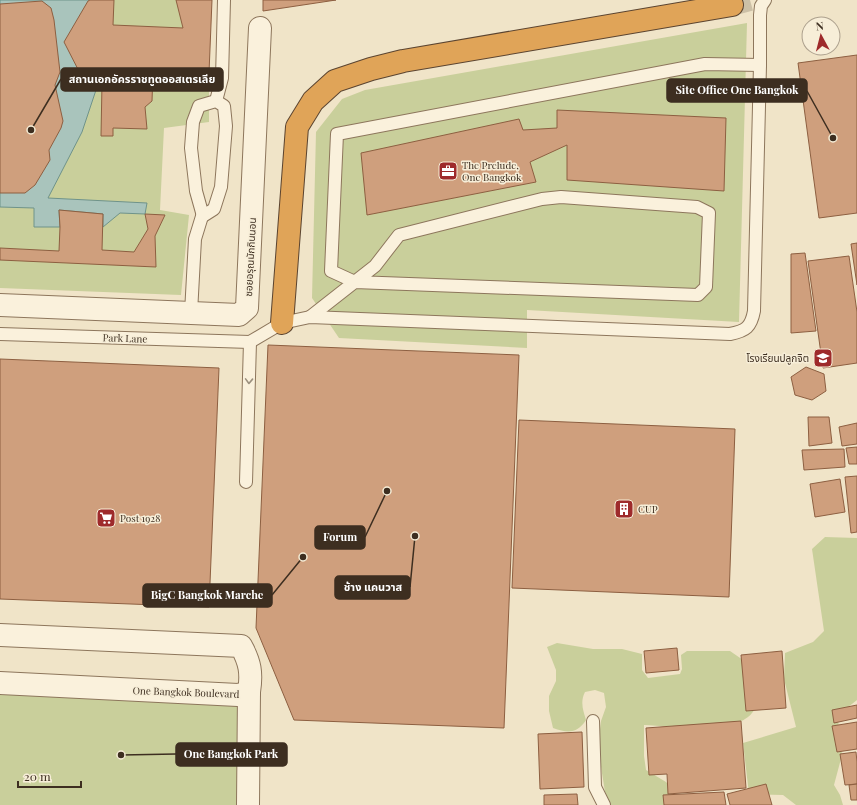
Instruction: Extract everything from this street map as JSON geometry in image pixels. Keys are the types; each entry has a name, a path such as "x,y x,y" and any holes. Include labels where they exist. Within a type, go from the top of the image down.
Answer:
{"highway":[{"path":"282,323 297,127 313,101 335,82 371,69 403,61 732,5"}],"street":[{"name":"ซอยอรุณมักกินนอน","path":"0,305 239,315 247,308 260,28"},
{"name":"One Bangkok Boulevard","path":"0,635 241,646 247,657 252,677 249,692 238,695 0,683"},
{"path":"248,805 249,692"}],"lane":[{"path":"216,101 222,78 224,0"},
{"path":"246,482 250,342 282,323 310,317 730,334 740,332 748,327 752,320 754,311 760,15 761,6 766,0"},
{"path":"310,317 355,282 375,266 399,235 542,199 561,197 697,207 709,213 706,287 698,295 355,282 331,271 337,134 705,64 760,65"},
{"path":"191,313 195,239 203,214 196,191 191,148 193,122 199,106 216,101 224,106 226,126 221,187 214,209 204,216 203,214"},
{"name":"Park Lane","path":"0,334 250,342"},
{"path":"593,721 595,787 604,805"}],"green space":[{"path":"0,0 209,0 209,122 164,128 160,210 189,215 181,295 0,288"},
{"path":"747,23 739,322 527,310 527,348 339,338 312,298 316,132 342,99 365,90"},
{"path":"825,537 857,538 857,700 838,715 842,755 834,785 840,795 843,805 796,805 783,795 749,794 743,743 796,727 784,679 785,653 813,642 824,631 812,549"},
{"path":"557,643 593,649 622,649 642,654 642,670 648,678 680,674 682,669 681,655 687,651 730,651 743,660 756,708 748,717 738,723 726,726 712,728 683,728 644,725 644,756 646,770 666,782 673,790 668,805 609,805 605,792 599,754 601,721 606,707 604,693 595,690 585,692 582,703 586,720 579,728 572,731 563,731 553,728 549,711 549,696 556,681 556,670 547,647"},
{"path":"0,694 244,705 239,805 0,805"}],"water":[{"path":"0,0 103,0 97,87 82,132 48,198 147,203 145,214 120,213 103,227 103,214 59,210 60,227 34,227 34,208 0,207"}],"building":[{"path":"90,0 114,0 113,25 183,28 176,0 212,0 209,73 153,72 152,101 145,107 147,129 113,128 113,136 101,136 102,83 85,83 64,42"},
{"path":"263,0 336,0 263,11"},
{"path":"42,1 51,8 54,20 60,72 55,85 63,121 61,128 49,150 50,160 35,185 25,193 0,193 0,4"},
{"path":"857,55 857,213 819,218 798,63"},
{"name":"The Prelude, One Bangkok","path":"557,110 726,118 724,191 567,180 567,145 530,162 536,182 367,215 361,153 519,119 523,130 557,128"},
{"path":"59,210 103,214 102,250 134,252 148,229 145,214 165,215 155,236 156,267 0,260 0,248 59,251"},
{"path":"857,243 857,285 851,244"},
{"path":"805,253 816,331 791,333 791,254"},
{"path":"849,256 857,312 857,363 823,368 808,261"},
{"path":"268,345 519,355 504,728 294,720 256,628"},
{"name":"Post 1928","path":"0,359 219,368 209,607 0,599"},
{"path":"806,367 824,374 826,391 812,400 795,395 791,377"},
{"path":"808,417 829,417 832,443 809,446"},
{"name":"CUP","path":"519,420 735,429 729,597 512,588"},
{"path":"857,423 857,444 842,446 839,427"},
{"path":"857,447 857,464 849,464 846,448"},
{"path":"844,449 845,467 804,470 802,450"},
{"path":"857,476 857,532 851,533 845,477"},
{"path":"840,479 845,512 815,517 810,484"},
{"path":"677,648 679,670 646,673 644,651"},
{"path":"782,651 786,708 746,711 741,655"},
{"path":"857,705 857,718 834,723 832,710"},
{"path":"741,721 746,788 668,794 667,774 649,775 646,728"},
{"path":"857,722 857,749 837,752 832,726"},
{"path":"582,732 584,787 540,789 538,734"},
{"path":"856,752 857,784 845,785 840,754"},
{"path":"766,784 772,805 730,805 727,794"},
{"path":"857,784 857,800 851,800 849,785"},
{"path":"724,792 726,805 664,805 663,795"},
{"path":"577,794 578,805 544,805 544,795"}],"tunnel":[{"path":"732,5 750,0"}],"place":[{"name":"สถานเอกอัครราชทูตออสเตรเลีย","path":"31,130"},
{"name":"Site Office One Bangkok","path":"833,138"},
{"name":"The Prelude, One Bangkok","path":"448,171"},
{"name":"โรงเรียนปลูกจิต","path":"823,358"},
{"name":"Forum","path":"387,491"},
{"name":"CUP","path":"624,509"},
{"name":"Post 1928","path":"106,518"},
{"name":"ช้าง แคนวาส","path":"415,536"},
{"name":"BigC Bangkok Marche","path":"303,557"},
{"name":"One Bangkok Park","path":"121,755"}]}
